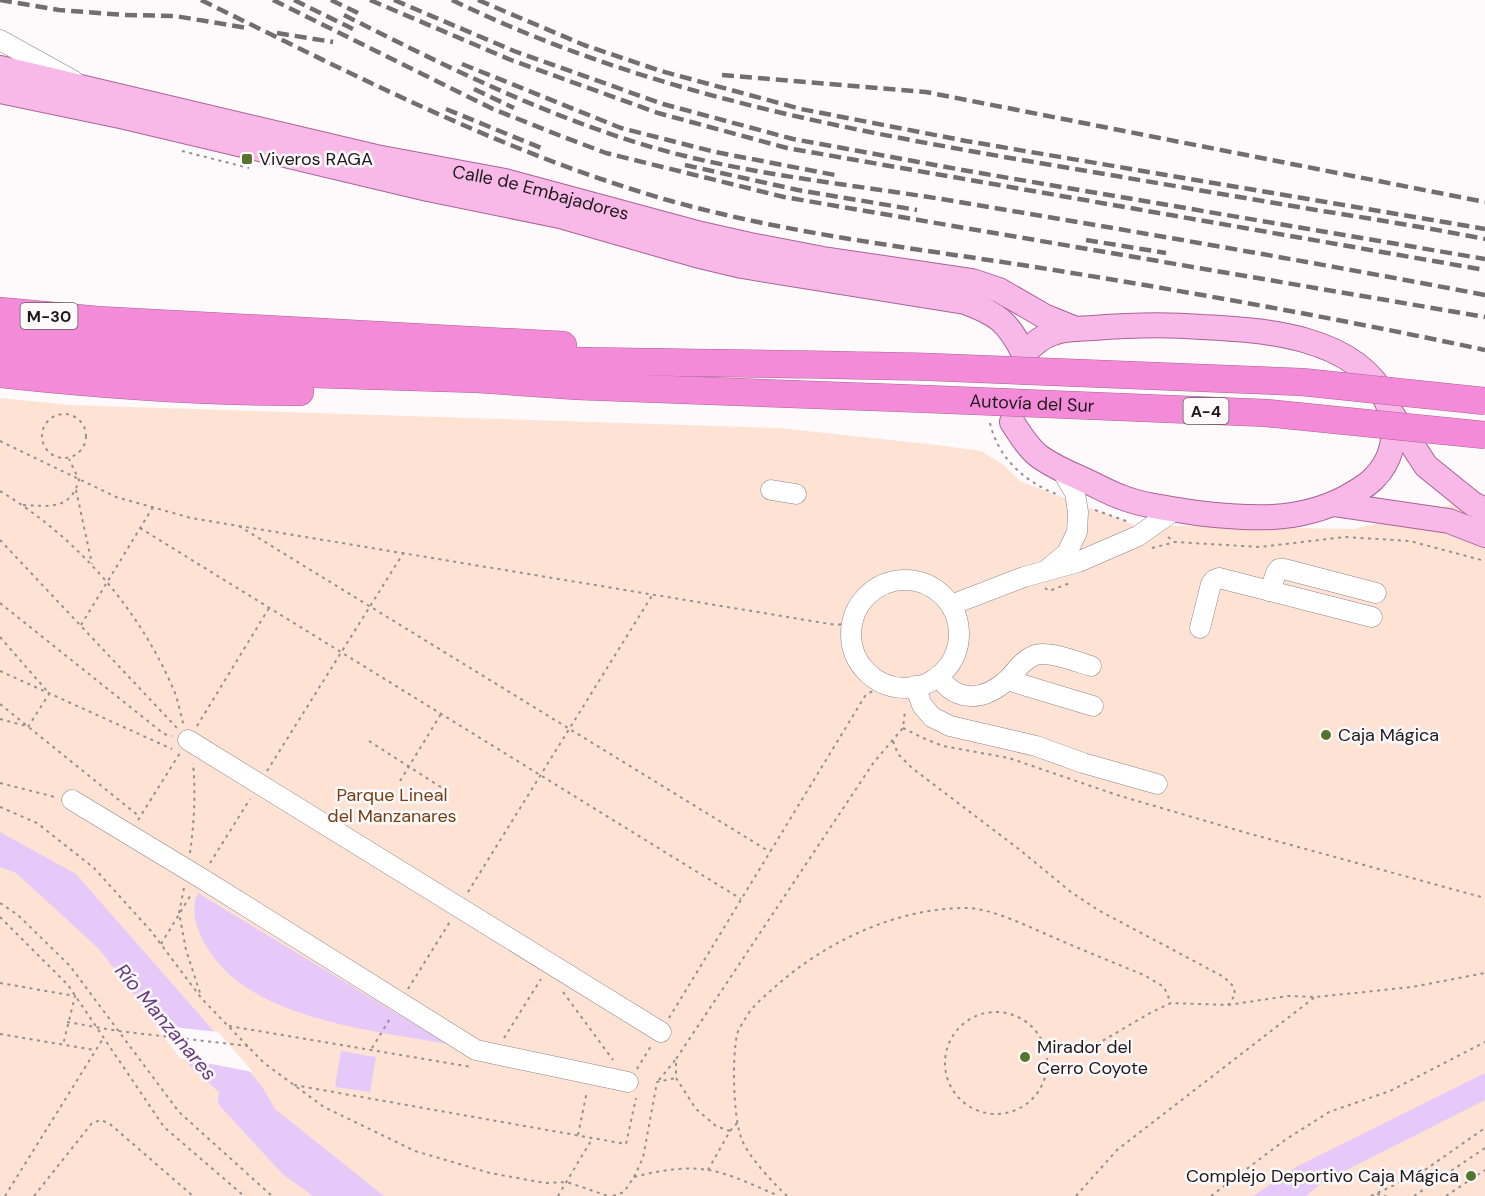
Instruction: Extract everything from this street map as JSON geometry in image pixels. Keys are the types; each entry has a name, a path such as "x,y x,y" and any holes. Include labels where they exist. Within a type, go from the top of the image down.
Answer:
{"highway":[{"path":"0,298 98,320 527,342 755,362"},
{"name":"M-30","path":"0,311 98,320"},
{"path":"0,330 92,340 314,353 518,360 755,362"},
{"path":"0,350 169,367 477,379 578,386"},
{"name":"Autovía del Sur","path":"755,362 1302,382 1485,401"},
{"path":"0,374 218,392 491,392 578,386"},
{"name":"Autovía del Sur","path":"578,386 1266,413 1485,435"}],"main road":[{"name":"Calle de Embajadores","path":"0,68 376,157 505,181 750,245 823,259 972,281 999,291 1044,316 1076,329"},
{"name":"Calle de Embajadores","path":"0,91 125,117 405,184 560,216 742,266 965,302 991,312 1007,326 1024,354 1046,336 1076,329"},
{"path":"125,117 129,109 164,117 184,112"},
{"path":"1076,329 1113,326 1186,326 1254,331 1291,337 1337,352 1360,366 1379,386 1392,413 1426,466 1473,504 1485,510"},
{"path":"1001,422 1039,456 1122,498 1175,510 1233,517 1267,518 1300,514 1333,504 1358,490 1376,476 1390,455 1392,413"},
{"path":"1333,504 1449,521 1485,535"}],"street":[{"path":"0,40 84,87"},
{"path":"1040,573 1067,553 1077,532 1075,493 1061,469"},
{"path":"771,490 796,494"},
{"path":"951,605 1024,577 1078,562 1138,536 1175,510"},
{"path":"1270,591 1276,573 1279,569 1284,569 1376,593"},
{"path":"884,573 922,582 939,591 951,605 958,622 959,640 953,658 938,676 927,684 896,688 883,684 868,674 856,659 851,642 851,623 862,600 872,590 887,582 904,579"},
{"path":"1200,628 1211,584 1219,578 1372,617"},
{"path":"938,676 953,691 965,696 980,697 993,691 1007,680 1021,664 1043,653 1091,666"},
{"path":"1007,680 1094,706"},
{"path":"912,687 932,717 950,726 1036,746 1083,763 1157,784"},
{"path":"184,746 259,785 661,1032"},
{"path":"72,800 194,873 397,1007 476,1050 632,1090"}],"path":[{"path":"177,150 249,168"},
{"path":"57,414 72,415 83,424 86,430 85,444 69,458 54,456 47,452 41,438 45,423 57,414"},
{"path":"1001,422 993,439 1019,474 1050,492 1150,528 1175,542"},
{"path":"0,441 116,497 191,518 837,625 851,623"},
{"path":"23,505 54,507 66,501 76,490 79,480 69,458"},
{"path":"76,490 92,564"},
{"path":"0,491 23,505 92,564 140,626 173,687 184,746"},
{"path":"80,626 153,507"},
{"path":"236,524 770,852"},
{"path":"140,528 741,900"},
{"path":"1152,548 1175,542 1260,547 1344,537 1410,541 1485,561"},
{"path":"0,540 80,626 192,754 195,786 194,873 179,913 161,944"},
{"path":"202,999 186,950 179,913 194,873 259,785 404,552"},
{"path":"1040,573 1039,584 1049,591 1078,580"},
{"path":"371,1049 653,594"},
{"path":"0,603 164,734 184,746"},
{"path":"129,835 269,608"},
{"path":"0,637 49,693"},
{"path":"0,671 49,693 184,746"},
{"path":"294,1085 626,1144 632,1090 661,1032 865,696 883,684"},
{"path":"613,1196 624,1192 643,1158 657,1082 676,1059 874,762 903,728 912,687"},
{"path":"28,727 49,693"},
{"path":"0,704 140,817"},
{"path":"400,780 441,714"},
{"path":"0,720 28,727"},
{"path":"903,728 943,746 1009,758 1045,772 1171,811 1485,898"},
{"path":"892,740 898,754 912,768 1071,891 1098,910 1224,977 1234,987 1235,995 1228,1005"},
{"path":"369,741 447,791"},
{"path":"0,783 72,800"},
{"path":"0,807 37,824 94,868 161,944 202,999 264,1063 324,1107 415,1151 490,1173 545,1183 567,1182 608,1196"},
{"path":"0,903 18,915 70,966 179,1112 272,1196"},
{"path":"787,1196 769,1179 742,1140 738,1122 734,1065 737,1035 745,1017 758,1002 790,974 835,944 879,925 931,909 969,908 1011,919 1144,975 1164,987 1171,1004"},
{"path":"0,917 68,986 164,1127 244,1196"},
{"path":"494,1054 550,964"},
{"path":"1045,1050 1073,1052 1102,1041 1152,1012 1171,1004 1228,1005 1288,996 1316,997 1412,987 1485,973"},
{"path":"0,983 75,996"},
{"path":"560,988 632,1090"},
{"path":"63,1045 75,996"},
{"path":"1076,1196 1117,1150 1316,997"},
{"path":"994,1012 1011,1014 1026,1022 1038,1034 1045,1050 1047,1066 1043,1083 1034,1097 1022,1107 1006,1114 989,1114 973,1110 960,1100 950,1087 945,1071 945,1054 951,1038 962,1024 977,1015 994,1012"},
{"path":"68,1022 118,1031 248,1046"},
{"path":"229,1026 474,1068"},
{"path":"0,1034 96,1050"},
{"path":"5,1196 104,1037"},
{"path":"1211,1196 1285,1140 1329,1112 1390,1091 1485,1042"},
{"path":"676,1059 676,1078 696,1109 716,1126 730,1131"},
{"path":"657,1082 676,1078"},
{"path":"578,1136 587,1089"},
{"path":"34,1196 92,1123 101,1120 110,1124 193,1196"},
{"path":"708,1170 730,1131 738,1122"},
{"path":"1371,1196 1422,1172 1485,1128"},
{"path":"558,1196 592,1138"},
{"path":"1414,1196 1485,1148"},
{"path":"634,1177 660,1170 708,1170 742,1180 779,1196"},
{"path":"1446,1196 1485,1170"},
{"path":"1376,1194 1386,1196"}],"green space":[{"name":"Parque Lineal del Manzanares","path":"0,398 71,405 779,428 938,445 981,451 1004,465 1020,481 1135,525 1355,529 1485,496 1485,1196 0,1196"}],"water":[{"path":"0,832 76,874 261,1085 275,1109 384,1196 335,1196 191,1067 99,949 16,873 0,867"},
{"path":"198,893 447,1044 308,1016 274,1003 244,986 219,964 201,936 195,914"},
{"path":"341,1051 376,1057 370,1092 335,1087"},
{"path":"1485,1073 1485,1100 1323,1182 1306,1196 1253,1196 1298,1166"}],"pier":[{"path":"155,1025 218,1032 253,1072 180,1058"}],"waterway":[{"name":"Río Manzanares","path":"231,1099 291,1164 335,1196"}],"railway":[{"path":"0,0 59,10 175,16 247,28"},
{"path":"201,0 373,84 490,137 610,182 671,201 760,223 1204,295 1485,350"},
{"path":"273,0 493,109 606,153 784,197 1485,317"},
{"path":"294,0 353,29"},
{"path":"331,0 360,14"},
{"path":"370,0 511,60 658,113 787,148 1485,270"},
{"path":"394,0 514,51 663,104 793,139 1485,259"},
{"path":"452,0 520,31 589,57 658,80 799,117 943,146 1485,239"},
{"path":"478,0 584,45 661,71 801,109 966,141 1485,229"},
{"path":"344,15 452,68 562,116 638,143 718,164 1095,225 1485,295"},
{"path":"277,33 333,42"},
{"path":"462,64 621,128 715,152 835,175"},
{"path":"722,75 926,92 1485,202"},
{"path":"474,89 514,108"},
{"path":"446,109 546,150"},
{"path":"685,165 798,190 917,210"},
{"path":"1086,240 1166,253"}],"place":[{"name":"Viveros RAGA","path":"247,159"},
{"name":"Caja Mágica","path":"1326,735"},
{"name":"Mirador del Cerro Coyote","path":"1025,1057"},
{"name":"Complejo Deportivo Caja Mágica","path":"1471,1176"}]}
